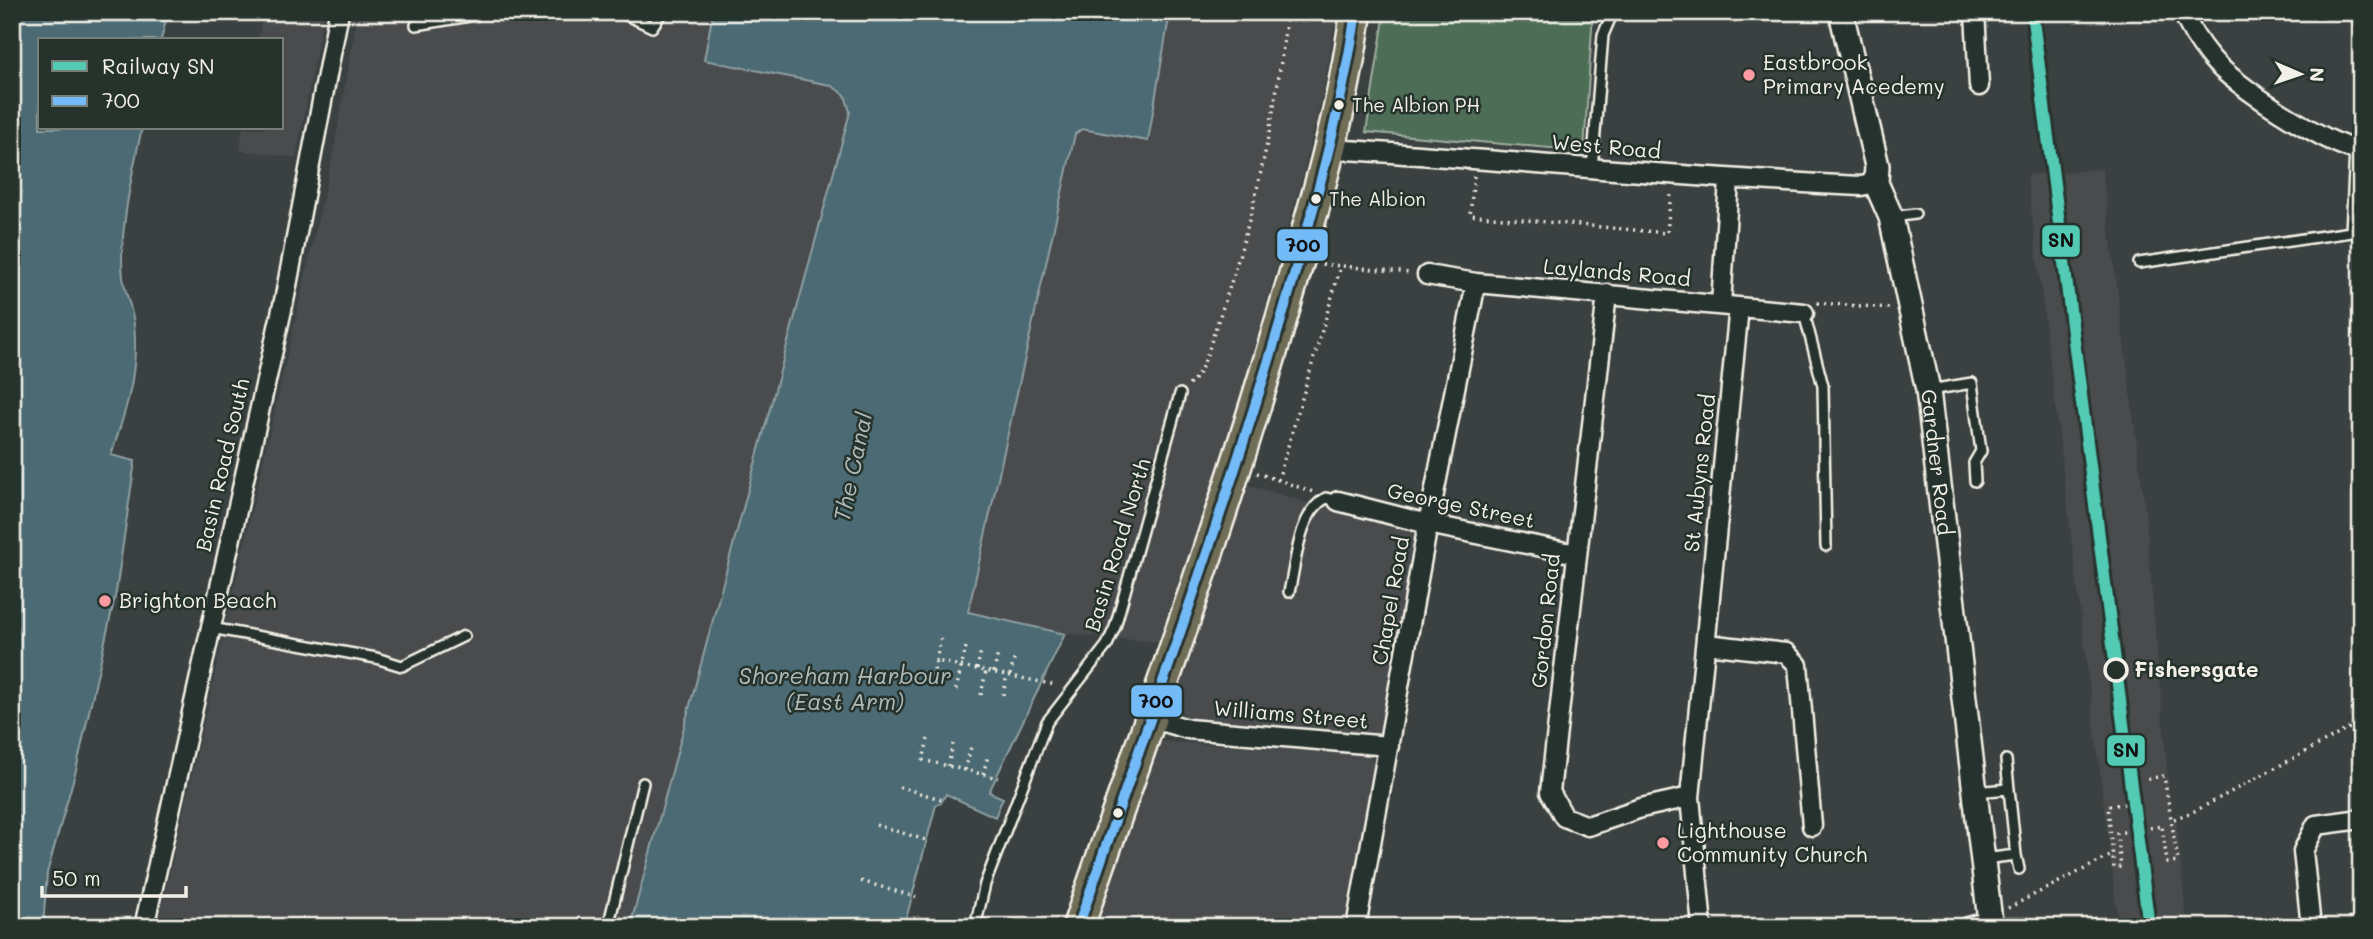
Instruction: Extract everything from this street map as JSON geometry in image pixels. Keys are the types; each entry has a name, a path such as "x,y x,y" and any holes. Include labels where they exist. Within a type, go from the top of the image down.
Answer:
{"main road":[{"path":"1078,927 1238,467 1331,149 1348,74 1356,12"}],"street":[{"name":"Basin Road South","path":"144,927 285,296 339,12"},
{"name":"Gardner Road","path":"1841,12 1877,166 1876,183 1891,217 1912,305 1928,390 1982,860 1983,925"},
{"path":"1975,12 1979,86"},
{"path":"2183,12 2212,60 2245,87 2296,121 2358,151"},
{"name":"West Road","path":"1331,149 1476,158 1729,180 1861,186 1876,183"},
{"path":"1721,305 1729,180"},
{"name":"Laylands Road","path":"1427,275 1476,283 1804,313"},
{"name":"Chapel Road","path":"1356,927 1428,524 1476,283"},
{"name":"Gordon Road","path":"1607,294 1550,792 1553,802 1564,817 1588,826 1641,808 1690,797"},
{"name":"St Aubyns Road","path":"1702,927 1690,797 1739,307"},
{"name":"George Street","path":"1338,500 1428,524 1576,554"},
{"path":"1706,644 1786,653 1798,665 1812,826"},
{"name":"Williams Street","path":"1150,718 1188,729 1389,746"},
{"path":"2311,927 2303,850 2316,825 2361,819"}],"lane":[{"path":"416,25 476,15 476,12"},
{"path":"620,12 652,27 662,12"},
{"path":"1592,169 1603,35 1613,12"},
{"path":"2139,262 2351,232 2358,151"},
{"path":"1891,217 1915,214"},
{"path":"1804,313 1823,386 1826,546"},
{"path":"1928,390 1972,383 1981,451 1974,463 1975,481"},
{"name":"Basin Road North","path":"975,927 985,884 1047,722 1107,645 1115,627 1180,394"},
{"path":"1289,592 1306,523 1320,501 1326,498 1338,500"},
{"path":"210,628 376,658 402,666 464,636"},
{"path":"2006,760 2019,869"},
{"path":"608,927 643,783"},
{"path":"1975,792 2009,789"},
{"path":"1982,860 2016,855"}],"path":[{"path":"1180,394 1199,375 1226,301 1258,185 1283,49 1287,12"},
{"path":"1476,158 1470,215 1667,233 1672,176"},
{"path":"1299,261 1427,275"},
{"path":"1278,480 1341,265"},
{"path":"1804,313 1815,303 1896,308 1912,305"},
{"path":"1238,467 1338,500"},
{"path":"931,684 941,637"},
{"path":"957,690 967,643"},
{"path":"977,669 981,650"},
{"path":"994,672 998,653"},
{"path":"1003,695 1015,657"},
{"path":"936,661 1056,685"},
{"path":"981,695 986,671"},
{"path":"2145,779 2164,776 2169,820 2174,819 2191,813 2361,722"},
{"path":"928,738 923,760 998,778"},
{"path":"948,766 953,744"},
{"path":"965,770 971,747"},
{"path":"984,774 988,756"},
{"path":"899,787 944,800"},
{"path":"2125,804 2108,806 2114,868 2122,867 2117,832 2162,826 2167,863 2178,862 2174,819"},
{"path":"876,825 929,841"},
{"path":"1983,925 2013,905 2112,855"},
{"path":"861,881 916,897"}],"shaded area":[{"path":"263,12 324,12 296,158 240,150 243,130 284,130 284,38 258,38"},
{"path":"358,12 713,12 705,60 823,83 842,92 849,103 848,122 630,927 157,927 334,149"},
{"path":"1170,12 1337,12 1323,93 1302,178 1222,462 1158,642 1065,634 968,613 1075,134 1082,129 1148,141"},
{"path":"2102,169 2145,509 2171,816 2177,825 2187,927 2119,927 2027,175"},
{"path":"1240,482 1421,533 1383,735 1197,720 1185,716 1178,706 1174,690"},
{"path":"1152,741 1366,753 1377,764 1344,927 1093,927"}],"green space":[{"path":"1385,12 1593,12 1584,151 1366,132"}],"water":[{"path":"12,12 168,12 162,38 38,38 38,130 142,130 127,202 122,261 134,324 135,358 126,407 111,455 135,461 116,592 76,770 47,873 43,927 12,927"},
{"name":"Shoreham Harbour (East Arm)","path":"713,12 1170,12 1148,141 1082,129 1075,134 968,612 1065,634 989,792 1003,798 995,817 946,794 941,803 936,805 904,927 630,927 850,112 845,95 830,85 704,60"}],"rail line":[{"name":"SN","path":"2032,12 2149,927"}],"transit line":[{"name":"700","path":"1078,927 1202,568 1272,350 1331,141 1356,12"}],"place":[{"name":"Eastbrook Primary Acedemy","path":"1749,75"},
{"name":"The Albion PH","path":"1339,105"},
{"name":"The Albion","path":"1316,199"},
{"name":"Brighton Beach","path":"105,601"},
{"name":"Fishersgate","path":"2116,670"},
{"name":"Lighthouse Community Church","path":"1663,843"}],"water label":[{"name":"The Canal","path":"853,467"}]}
